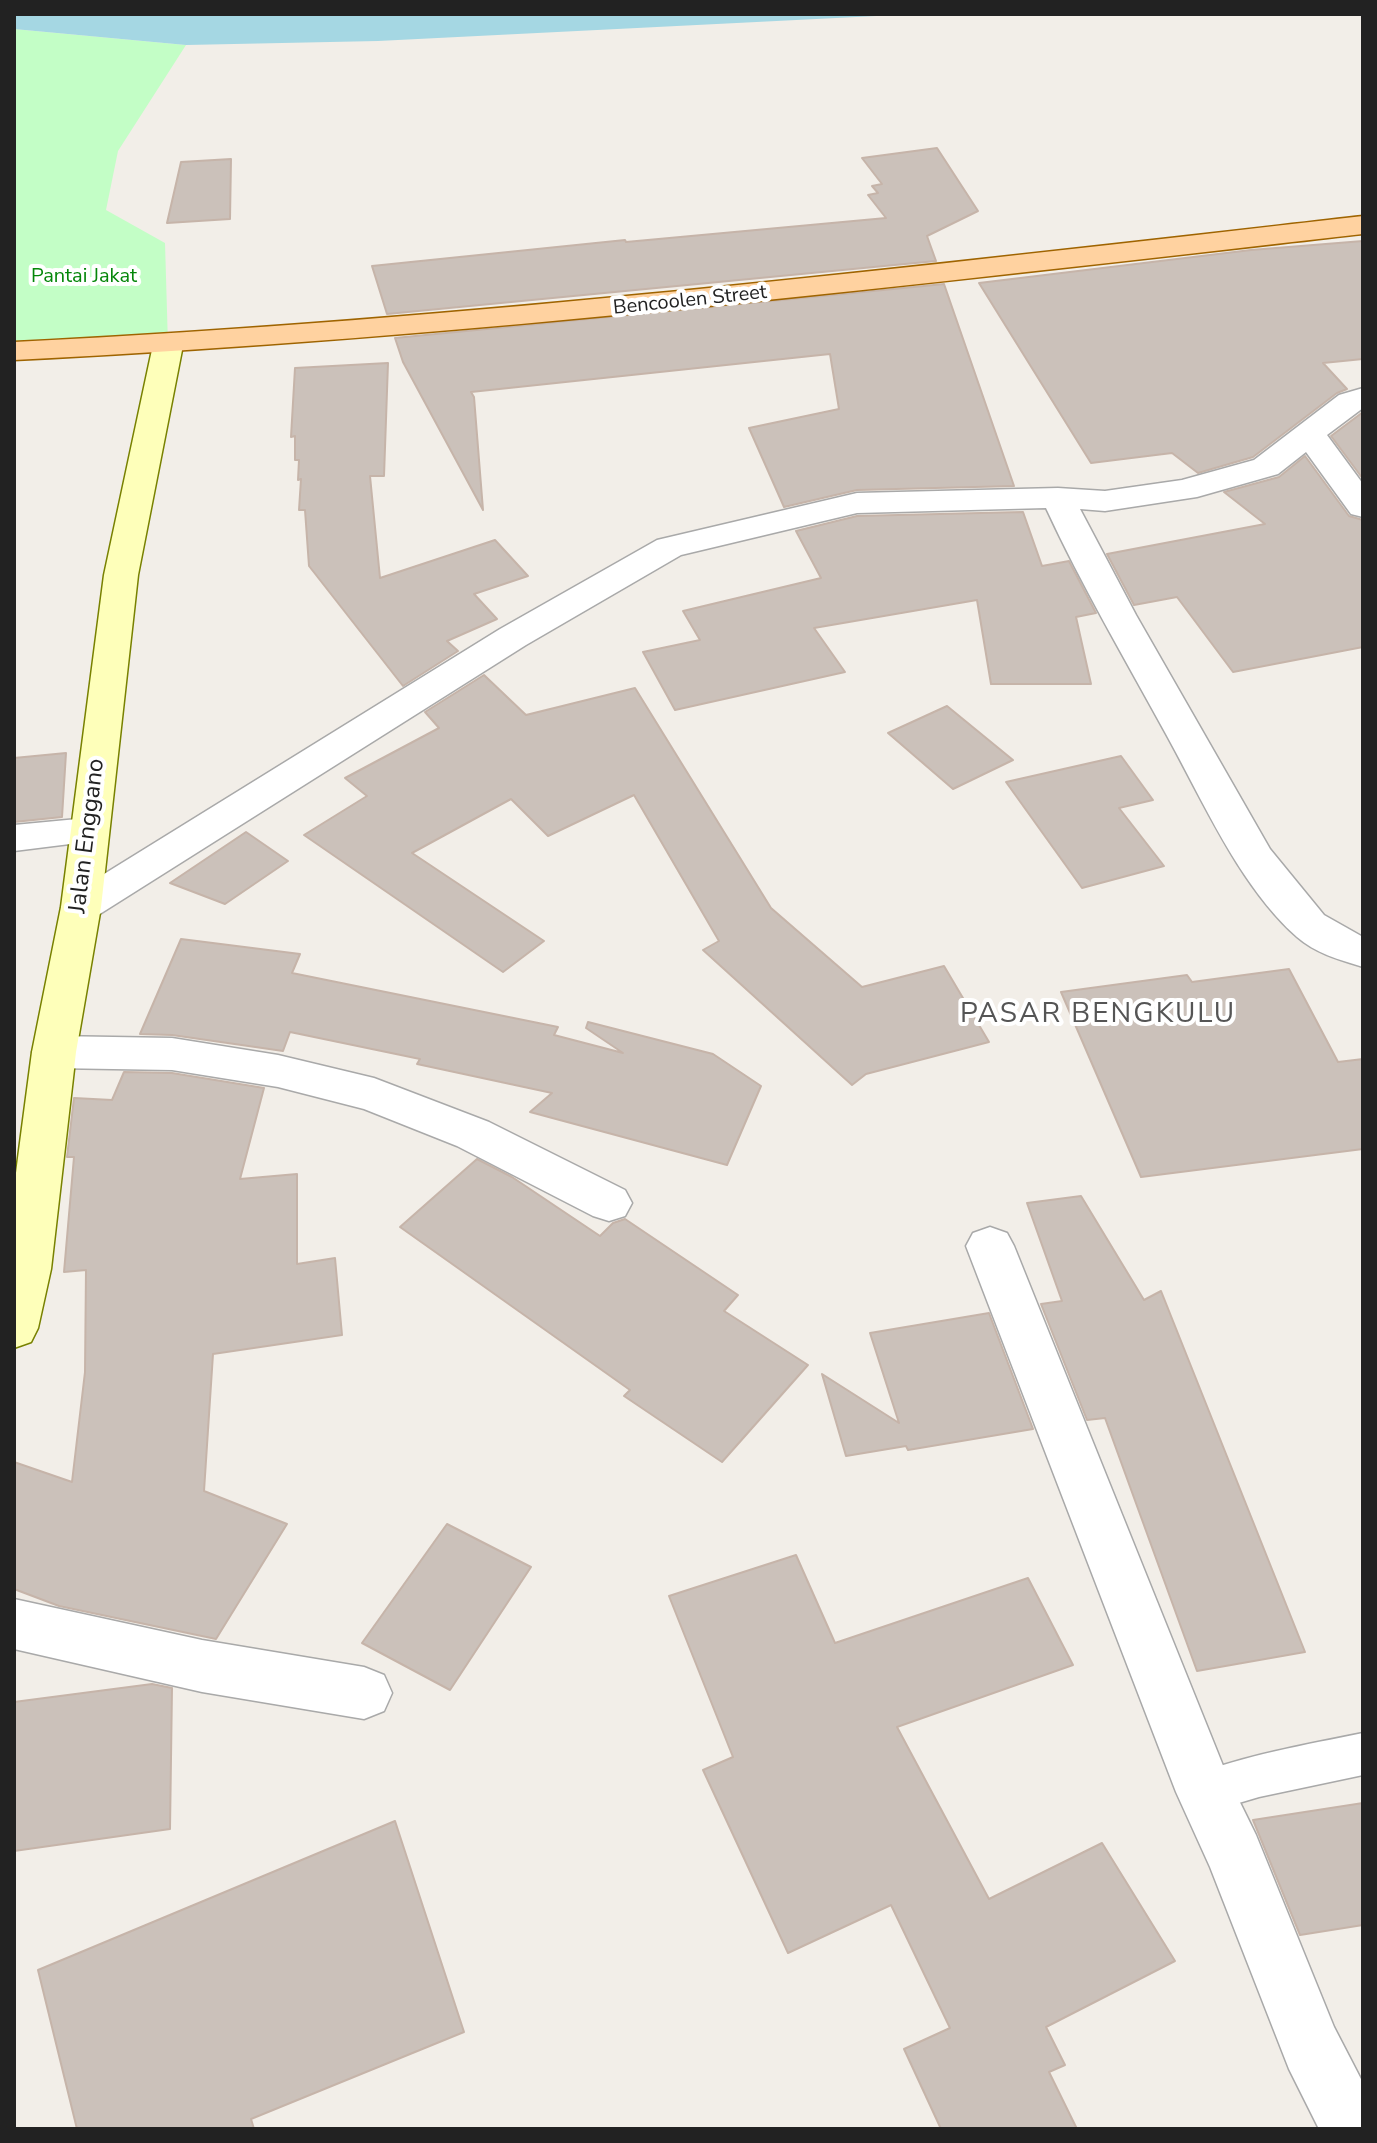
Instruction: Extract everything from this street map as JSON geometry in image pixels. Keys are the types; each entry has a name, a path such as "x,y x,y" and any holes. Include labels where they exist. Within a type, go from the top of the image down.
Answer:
{"main road":[{"name":"Bencoolen Street","path":"14,351 168,345 596,311 1363,225"}],"street":[{"name":"Jalan Enggano","path":"14,1328 27,1269 54,1052 81,907 121,575 168,345"},
{"path":"81,907 513,637 669,547 857,503 1058,498 1105,501 1185,490 1266,467 1350,402 1363,397"},
{"path":"1310,434 1363,507"},
{"path":"1058,498 1088,564 1229,813 1280,892 1309,925 1325,937 1363,952"},
{"path":"14,838 88,831"},
{"path":"54,1052 172,1054 278,1071 374,1095 473,1134 609,1203"},
{"path":"990,1246 1205,1792 1235,1855 1311,2047 1353,2129"},
{"path":"14,1624 202,1666 364,1693"}],"lane":[{"path":"1205,1792 1259,1776 1363,1754"}],"green space":[{"name":"Pantai Jakat","path":"14,29 186,45 118,151 106,210 165,243 168,345 14,351"}],"water":[{"path":"14,14 916,14 378,41 186,45 14,29"}],"building":[{"path":"937,148 978,211 927,236 936,261 387,314 372,266 886,218 868,195 878,193 872,186 882,184 862,158"},
{"path":"231,159 230,219 167,223 181,162"},
{"path":"1363,241 1363,359 1323,363 1347,389 1337,393 1253,457 1198,473 1172,453 1091,463 979,283 1251,250"},
{"path":"944,284 1014,486 857,490 784,507 749,428 839,409 830,354 471,392 474,397 483,510 403,362 395,338"},
{"path":"388,363 384,476 370,476 380,578 495,540 528,576 474,594 497,619 447,641 458,651 403,686 309,566 305,510 299,510 299,460 295,460 295,436 291,437 295,368"},
{"path":"1363,412 1363,479 1331,436"},
{"path":"1305,456 1349,516 1363,520 1363,647 1233,672 1177,597 1134,605 1107,554 1265,524 1224,492 1279,477"},
{"path":"1023,512 1042,566 1069,561 1096,613 1076,617 1091,684 991,684 977,600 814,628 845,672 675,710 643,652 700,640 683,611 821,578 796,531 857,516"},
{"path":"484,675 526,715 635,688 771,908 862,987 944,966 989,1042 866,1074 852,1085 703,950 719,941 634,795 548,836 511,799 412,853 544,941 503,972 304,835 367,796 345,778 439,728 425,712"},
{"path":"947,706 1013,760 953,789 888,733"},
{"path":"66,753 62,817 14,822 14,758"},
{"path":"1121,756 1153,800 1119,808 1164,866 1082,888 1006,782"},
{"path":"246,832 288,861 225,904 170,883"},
{"path":"181,939 300,954 292,973 558,1027 554,1035 623,1053 586,1028 588,1022 713,1054 761,1086 727,1165 530,1112 552,1093 417,1064 420,1059 290,1032 283,1051 172,1035 140,1034"},
{"path":"1289,969 1338,1062 1363,1059 1363,1149 1141,1177 1061,992 1187,975 1192,982"},
{"path":"124,1072 172,1073 264,1088 240,1179 297,1174 297,1264 335,1258 342,1335 213,1354 204,1491 287,1524 216,1639 59,1606 14,1589 14,1462 72,1482 85,1372 86,1270 64,1272 74,1157 67,1157 74,1098 112,1100"},
{"path":"477,1159 512,1177 600,1236 613,1223 625,1219 738,1295 724,1311 808,1365 722,1462 624,1396 630,1390 400,1227"},
{"path":"1081,1196 1144,1300 1161,1291 1305,1652 1197,1671 1105,1418 1087,1420 1041,1304 1062,1301 1027,1203"},
{"path":"989,1313 1033,1429 908,1450 906,1446 846,1456 822,1374 899,1423 870,1333"},
{"path":"447,1524 531,1567 450,1690 362,1643"},
{"path":"796,1555 835,1643 1028,1578 1073,1665 897,1727 989,1899 1102,1843 1175,1961 1046,2027 1065,2065 1049,2072 1077,2129 941,2129 904,2049 950,2028 891,1905 788,1953 703,1770 733,1757 669,1596"},
{"path":"152,1684 172,1688 170,1829 14,1851 14,1702"},
{"path":"1363,1803 1363,1925 1300,1935 1253,1820"},
{"path":"395,1821 464,2032 251,2119 254,2129 77,2129 38,1970"}],"district":[{"name":"PASAR BENGKULU","path":"1098,1015"}]}
